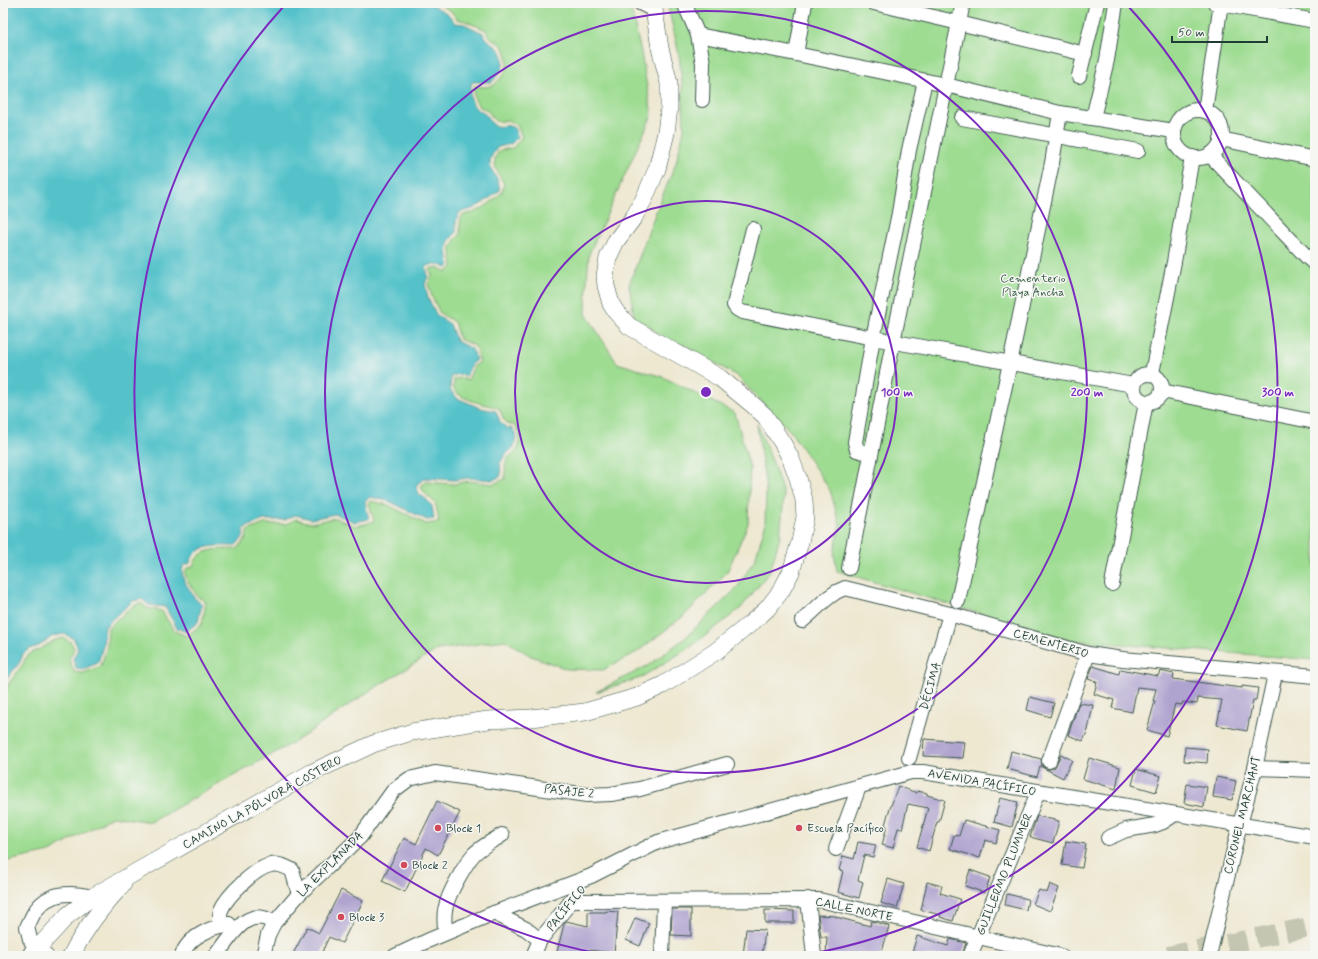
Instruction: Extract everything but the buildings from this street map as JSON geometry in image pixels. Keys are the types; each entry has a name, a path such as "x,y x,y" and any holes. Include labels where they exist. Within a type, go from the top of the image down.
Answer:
{"main road":[{"name":"CAMINO LA PÓLVORA COSTERO","path":"38,954 68,915 92,897 311,773 343,757 384,740 412,732 488,720 584,712 637,697 663,685 715,652 761,614 781,591 791,572 800,542 805,517 804,500 798,478 791,459 783,444 765,416 720,378 629,326 616,312 611,304 606,290 605,276 608,258 616,241 634,217 644,199 657,169 666,133 669,108 669,83 649,5"},
{"name":"CAMINO LA PÓLVORA COSTERO","path":"71,956 102,908 121,886 135,873"}],"street":[{"path":"684,3 698,35 703,63 702,100"},
{"path":"796,54 805,3"},
{"path":"874,3 1085,54"},
{"path":"849,568 893,342 963,3"},
{"path":"1079,76 1097,3"},
{"path":"1093,118 1107,60 1116,3"},
{"path":"1205,110 1219,3 1315,21"},
{"path":"698,35 946,85 1060,113 1174,131"},
{"path":"871,454 857,450 855,442 873,338 899,213 909,150 925,81"},
{"path":"1205,110 1212,114 1218,121 1222,129 1221,139 1219,145 1210,155 1202,158 1192,157 1184,154 1177,146 1174,136 1176,122 1189,111 1205,110"},
{"path":"958,601 1010,363 1060,113"},
{"path":"962,118 1138,151"},
{"path":"1221,139 1315,159"},
{"path":"1210,155 1315,264"},
{"path":"1152,374 1174,262 1192,157"},
{"path":"752,229 734,305 742,312 893,342 1133,384"},
{"path":"1146,373 1152,374 1157,376 1162,385 1160,396 1156,400 1146,402 1140,400 1133,390 1133,384 1140,375 1146,373"},
{"path":"1162,390 1315,422"},
{"path":"1112,584 1146,402"},
{"name":"CEMENTERIO","path":"802,620 814,612 834,592 845,588 950,614 1088,654 1123,659 1275,674 1315,676"},
{"name":"DÉCIMA","path":"909,758 950,614"},
{"path":"1049,761 1088,654"},
{"name":"CORONEL MARCHANT","path":"1209,956 1240,824 1255,768 1275,674"},
{"name":"PASAJE 2","path":"409,779 435,773 586,795 611,794 640,789 727,764"},
{"path":"1255,768 1315,770"},
{"name":"AVENIDA PACÍFICO","path":"591,876 658,842 911,772 923,772 1315,837"},
{"name":"LA EXPLANADA","path":"263,956 268,935 274,923 299,894 360,837 393,791 409,779"},
{"path":"836,849 859,787"},
{"name":"GUILLERMO PLUMMER","path":"970,956 1038,792"},
{"path":"1108,838 1126,830 1155,825 1163,822 1175,814"},
{"path":"445,933 444,916 446,905 464,870 479,850 502,835"},
{"path":"221,926 219,916 221,910 240,885 256,871 272,864 284,866 292,870 299,894"},
{"path":"396,956 445,933 591,876"},
{"name":"PACÍFICO","path":"533,956 540,940 591,876"},
{"path":"38,954 30,940 27,927 36,910 47,900 63,894 92,897"},
{"path":"808,899 814,956"},
{"name":"CALLE NORTE","path":"571,901 664,902 819,900 1061,956"},
{"path":"662,956 664,902"},
{"name":"PACÍFICO","path":"494,913 526,929 540,940"},
{"path":"182,956 183,950 189,943 208,930 244,922 255,917 267,918 274,923"},
{"path":"216,956 244,922"}],"green space":[{"path":"436,3 628,3 630,5 641,52 652,115 589,254 586,314 617,363 663,377 735,413 750,468 748,524 727,572 685,615 637,652 603,670 567,669 531,656 505,640 437,650 371,690 296,741 151,822 113,816 50,852 3,862 3,700 9,683 23,664 26,657 31,653 55,640 64,638 71,642 74,649 69,659 74,672 83,673 101,666 107,646 108,628 135,605 141,603 147,608 162,611 174,631 187,636 202,624 206,602 198,597 188,582 185,574 186,569 193,566 200,555 205,552 211,550 237,549 246,539 247,531 264,524 286,524 296,519 311,523 335,518 355,526 365,524 374,521 369,503 371,501 388,505 426,524 439,522 435,503 425,493 421,486 426,482 454,484 468,481 493,484 505,479 505,465 507,459 518,449 520,434 514,425 509,425 504,420 499,408 468,399 457,393 454,389 454,379 460,378 468,380 474,366 480,362 475,346 459,339 454,322 440,313 432,297 428,284 432,276 430,269 436,268 446,272 453,267 451,246 460,235 460,222 462,216 482,208 493,201 502,192 504,184 497,171 495,159 500,150 513,148 522,137 517,125 507,120 498,122 495,121 485,109 476,103 474,97 474,86 485,87 494,85 505,72 507,67 507,59 504,48 488,35 486,30 457,19 451,11"},
{"name":"Cementerio Playa Ancha","path":"667,3 1315,3 1315,660 1069,640 837,571 834,554 840,525 830,490 791,432 737,376 686,346 665,340 648,325 635,322 629,285 655,214 676,163 684,130 679,54"},
{"path":"757,424 773,463 784,496 780,537 770,571 741,608 692,646 640,678 596,692 649,665 685,638 737,588 755,559 765,526 766,489"}],"water":[{"path":"3,3 429,3 448,14 455,23 464,24 483,33 502,53 503,67 492,82 472,82 470,93 472,104 483,112 494,125 514,128 518,137 511,144 498,147 492,155 490,166 497,179 499,191 478,206 459,213 456,221 456,233 449,241 447,248 449,266 446,268 436,264 426,267 428,276 425,284 428,298 437,316 450,324 456,341 472,349 476,360 471,364 466,376 460,374 451,376 450,390 457,398 480,408 496,411 500,422 508,429 512,428 516,435 514,447 506,454 500,463 501,476 493,480 468,478 454,480 425,478 416,485 419,494 432,506 434,519 427,520 389,501 370,497 365,502 369,519 355,522 335,514 311,519 295,515 285,520 264,520 244,528 243,538 235,546 215,546 202,549 197,552 190,563 183,566 182,573 185,581 195,598 202,604 198,622 186,632 177,628 165,607 149,605 142,599 133,601 105,627 103,646 98,663 83,669 76,668 73,659 78,649 74,639 65,634 53,636 39,646 29,649 23,654 20,662 5,681 3,689"}],"tunnel":[{"path":"1168,956 1315,926"}],"place":[{"name":"Block 1","path":"438,828"},
{"name":"Escuela Pacífico","path":"799,828"},
{"name":"Block 2","path":"404,865"},
{"name":"Block 3","path":"341,917"}]}
